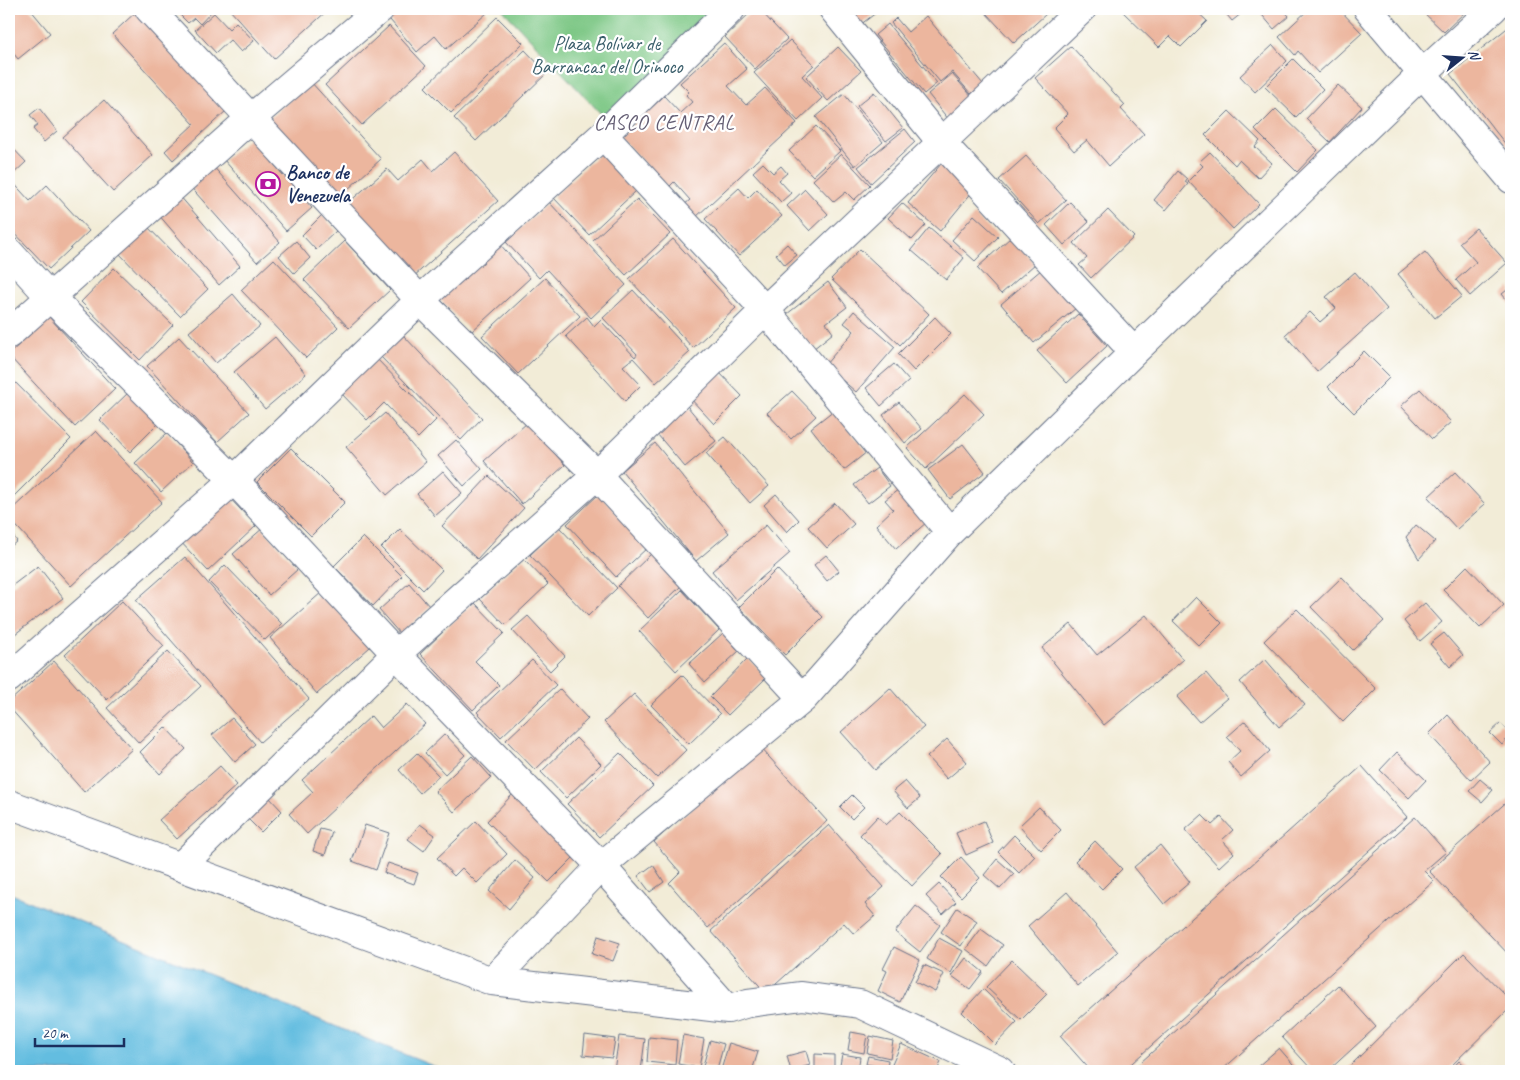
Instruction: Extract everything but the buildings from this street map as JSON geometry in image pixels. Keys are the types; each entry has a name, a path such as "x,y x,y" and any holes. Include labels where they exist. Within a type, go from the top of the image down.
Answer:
{"street":[{"path":"149,9 420,300 597,475 803,699"},
{"path":"9,334 251,118 380,9"},
{"path":"9,678 234,480 420,300 603,135 731,9"},
{"path":"832,9 942,144 1134,352"},
{"path":"181,866 396,654 597,475 765,310 1082,9"},
{"path":"1368,9 1511,179"},
{"path":"492,980 601,866 803,699 950,532 1423,73 1493,9"},
{"path":"603,135 765,310 950,532"},
{"path":"9,252 51,298 234,480 396,654 601,866 728,1009"},
{"path":"9,804 492,980 728,1009 748,1003 802,996 860,1004 1001,1071"}],"green space":[{"name":"Plaza Bolívar de Barrancas del Orinoco","path":"502,9 723,9 605,118"}],"water":[{"path":"9,893 445,1071 9,1071"}],"place":[{"name":"Banco de Venezuela","path":"268,184"}],"district":[{"name":"CASCO CENTRAL","path":"664,122"}]}
